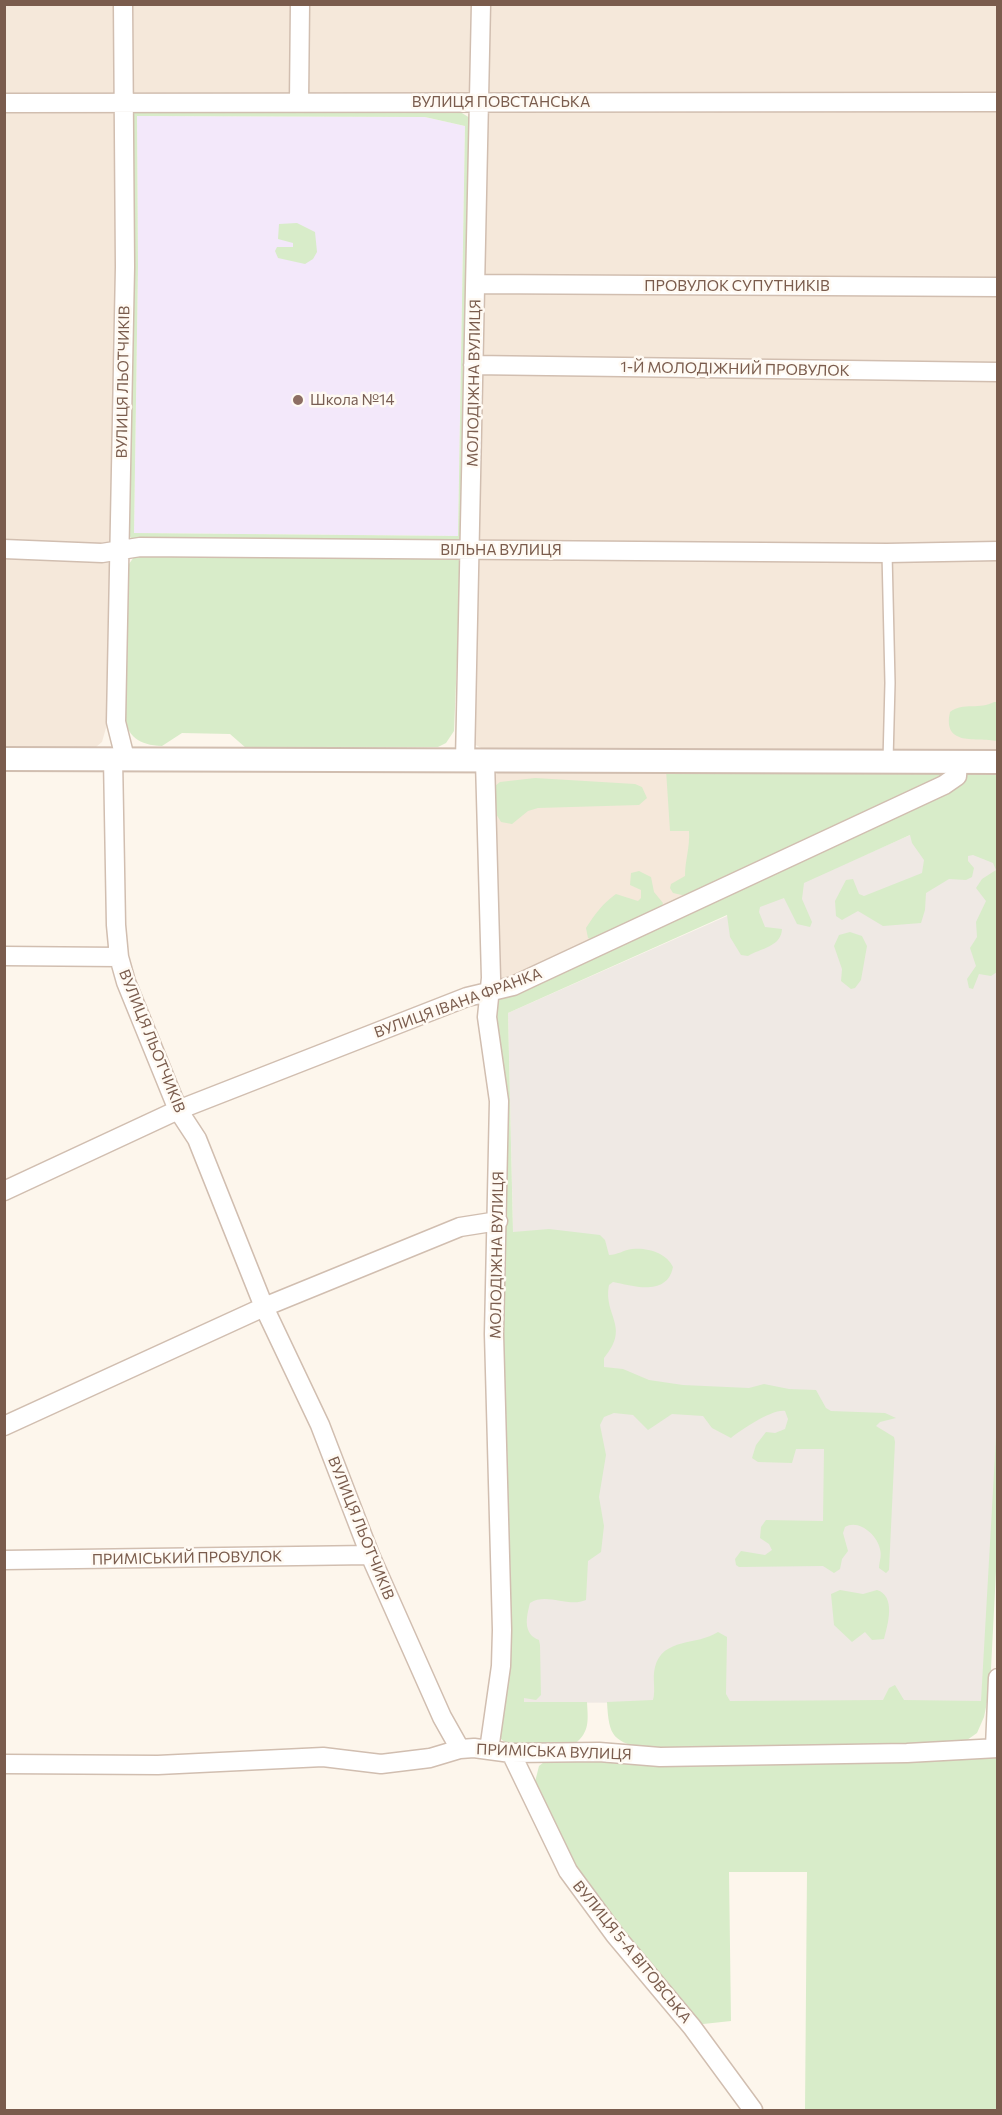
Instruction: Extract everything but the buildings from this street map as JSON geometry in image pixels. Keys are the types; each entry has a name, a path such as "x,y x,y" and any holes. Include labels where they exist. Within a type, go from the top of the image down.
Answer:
{"street":[{"name":"ВУЛИЦЯ ЛЬОТЧИКІВ","path":"123,4 122,548 116,722 119,758 116,925 119,957 126,982 178,1110 197,1139 264,1306 312,1407 370,1555 442,1717 460,1749"},
{"path":"299,102 300,4"},
{"name":"МОЛОДІЖНА ВУЛИЦЯ","path":"481,4 470,550 466,595 489,990 487,1017 499,1101 494,1334 502,1630 501,1666 489,1750"},
{"name":"ВУЛИЦЯ ПОВСТАНСЬКА","path":"4,103 998,102"},
{"name":"ПРОВУЛОК СУПУТНИКІВ","path":"476,284 998,287"},
{"name":"1-Й МОЛОДІЖНИЙ ПРОВУЛОК","path":"473,365 998,372"},
{"name":"ВІЛЬНА ВУЛИЦЯ","path":"4,549 102,553 122,548 887,553 998,551"},
{"path":"4,759 998,762"},
{"name":"ВУЛИЦЯ ІВАНА ФРАНКА","path":"4,1191 178,1110 489,990 513,986 944,785 957,777 958,761"},
{"path":"4,956 119,957"},
{"path":"4,1426 264,1306 460,1227 498,1221"},
{"name":"ПРИМІСЬКИЙ ПРОВУЛОК","path":"4,1560 370,1555"},
{"path":"996,1748 998,1678"},
{"name":"ПРИМІСЬКА ВУЛИЦЯ","path":"4,1764 158,1765 322,1757 381,1764 430,1758 460,1749 511,1753 599,1752 660,1757 907,1753 996,1748"},
{"name":"ВУЛИЦЯ 5-А ВІТОВСЬКА","path":"511,1753 568,1871 615,1935 692,2027 753,2110"}],"lane":[{"path":"887,553 890,683 888,762"}],"shaded area":[{"path":"5,5 118,5 115,93 112,95 5,98"},
{"path":"128,5 296,5 292,95 130,96"},
{"path":"303,5 474,5 472,85 465,96 308,96"},
{"path":"488,5 997,5 997,98 493,97 486,90"},
{"path":"492,106 997,106 997,284 484,277 486,112"},
{"path":"5,107 116,111 116,526 110,547 5,546"},
{"name":"Школа №14","path":"137,116 425,117 465,126 458,536 134,533 138,266"},
{"path":"997,291 997,368 480,359 482,293"},
{"path":"479,374 997,375 997,546 477,543"},
{"path":"5,553 106,560 112,567 106,728 102,742 96,747 5,750"},
{"path":"997,556 997,754 487,751 470,742 475,562 479,557"},
{"path":"501,770 666,770 689,831 692,897 529,973 500,979 490,780"},
{"path":"987,801 997,801 998,1420 982,1701 524,1703 508,1013"}],"green space":[{"path":"457,110 470,118 463,535 459,543 132,540 128,533 133,112","holes":["137,116 425,117 465,126 458,536 134,533 138,266"]},
{"path":"297,223 315,232 317,252 313,259 305,264 278,258 275,251 277,247 293,247 293,243 278,239 279,224"},
{"path":"136,554 458,557 461,564 454,731 446,743 438,747 246,748 230,734 182,733 162,746 141,742 131,734 124,714 129,564"},
{"path":"997,702 997,741 963,738 951,731 950,712 960,707 983,706"},
{"path":"944,768 948,776 686,896 673,893 670,888 671,884 685,876 689,831 670,831 666,770"},
{"path":"965,770 997,770 997,972 991,976 979,974 973,989 969,988 967,979 976,966 970,948 977,937 976,922 986,901 976,888 982,879 996,870 993,863 973,855 968,856 968,861 974,868 972,877 966,880 949,879 926,893 925,910 921,923 883,926 858,911 842,920 836,916 835,901 846,880 853,879 859,894 864,896 922,873 924,860 912,843 910,835 804,883 802,899 812,922 810,927 797,924 784,898 760,907 759,912 765,927 782,929 781,935 770,946 748,956 741,955 730,937 727,915 508,1013 513,1232 549,1229 600,1235 605,1240 609,1255 632,1249 650,1250 666,1258 673,1267 670,1276 664,1283 657,1286 639,1287 613,1282 609,1285 609,1305 616,1329 612,1347 604,1358 604,1367 623,1369 649,1380 683,1385 749,1388 764,1384 789,1389 816,1390 826,1408 831,1411 885,1413 896,1418 880,1422 876,1426 894,1437 895,1442 889,1570 886,1573 879,1568 880,1549 871,1534 861,1527 850,1525 845,1527 843,1533 848,1551 842,1559 840,1569 834,1573 823,1566 739,1567 736,1565 735,1559 741,1551 765,1555 772,1550 769,1544 760,1538 761,1527 766,1520 823,1521 824,1449 796,1449 792,1463 758,1462 752,1458 756,1445 766,1432 775,1433 785,1429 788,1419 785,1411 772,1413 731,1438 712,1428 703,1416 672,1414 648,1430 633,1415 614,1413 604,1417 600,1425 606,1455 599,1497 604,1526 601,1552 588,1561 586,1600 572,1602 537,1600 530,1603 527,1620 530,1634 539,1640 540,1645 541,1695 536,1700 524,1698 524,1702 587,1702 586,1730 575,1744 509,1745 497,1736 491,1018 496,992"},
{"path":"535,778 635,784 642,787 647,798 639,805 538,808 528,811 512,824 501,822 493,809 495,786 500,782"},
{"path":"639,871 651,877 654,892 663,903 660,910 595,941 588,938 586,928 611,897 616,894 638,901 641,898 641,890 630,885 631,873"},
{"path":"850,932 862,936 867,946 861,980 855,988 851,989 841,981 842,969 834,946 839,935"},
{"path":"997,1420 997,1552 990,1688 984,1717 977,1733 967,1740 907,1748 648,1750 627,1744 615,1736 609,1723 607,1702 653,1700 655,1667 659,1657 673,1646 718,1632 727,1637 726,1694 730,1701 883,1700 889,1688 895,1685 904,1700 981,1701"},
{"path":"840,1590 863,1594 877,1590 883,1593 889,1604 884,1639 872,1640 865,1632 852,1642 834,1625 831,1594"},
{"path":"997,1753 997,2110 805,2110 807,1872 729,1872 731,2021 694,2025 579,1894 534,1786 539,1766 549,1758"}],"place":[{"name":"Школа №14","path":"298,400"}]}
